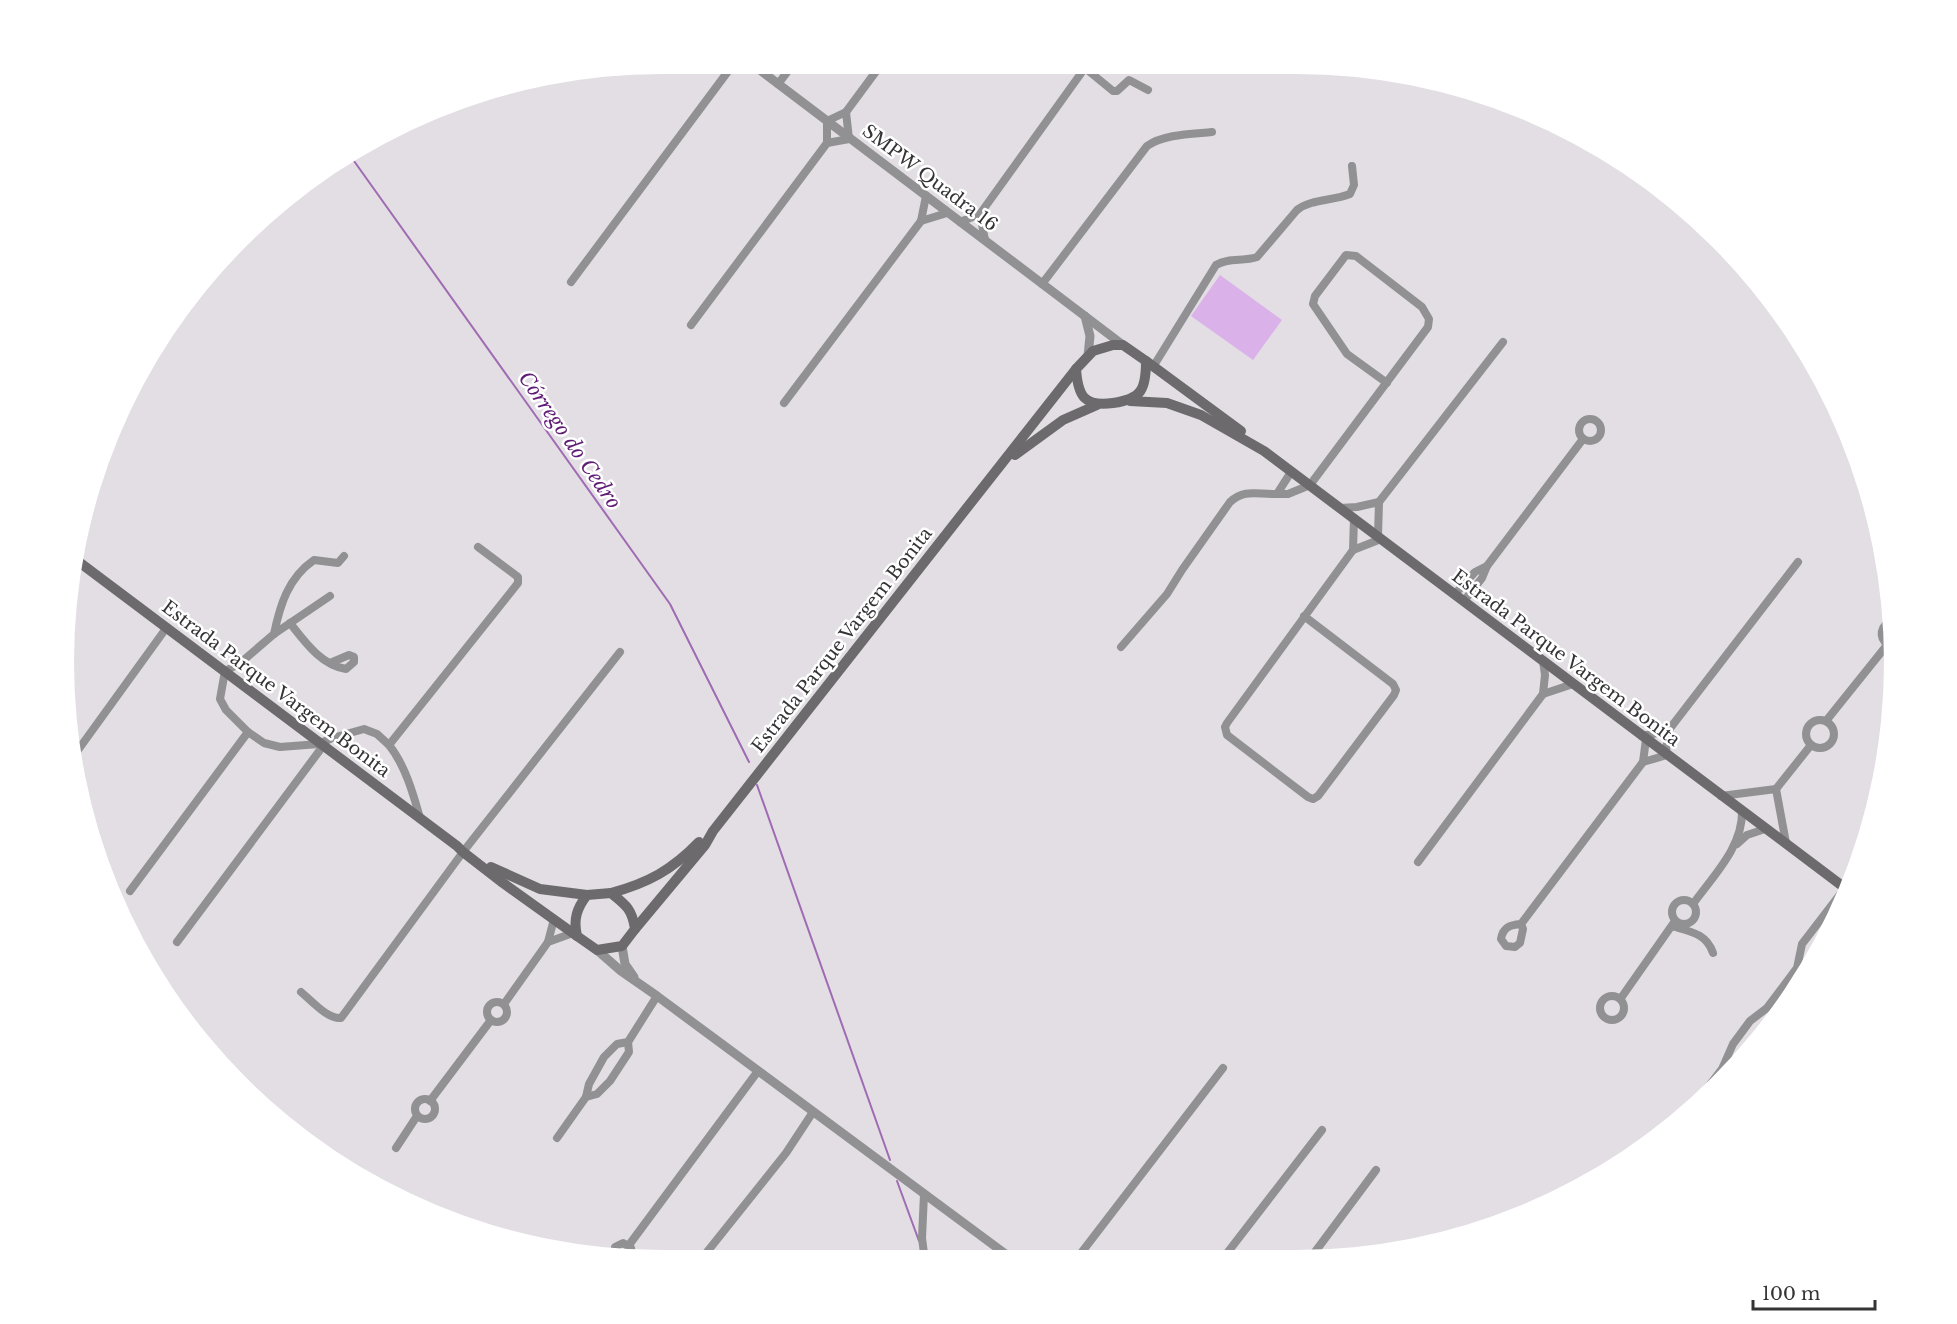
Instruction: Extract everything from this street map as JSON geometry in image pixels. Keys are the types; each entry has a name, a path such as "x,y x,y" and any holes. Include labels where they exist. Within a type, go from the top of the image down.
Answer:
{"main road":[{"path":"1124,345 1150,364 1138,395 1130,400 1096,405 1087,400 1077,384 1076,369 1093,351 1101,347 1124,345"},
{"name":"Estrada Parque Vargem Bonita","path":"1150,364 1222,416 1291,472 1840,885"},
{"name":"Estrada Parque Vargem Bonita","path":"635,929 691,862 1076,369"},
{"name":"Estrada Parque Vargem Bonita","path":"1130,400 1167,403 1195,412 1264,451"},
{"name":"Estrada Parque Vargem Bonita","path":"996,471 1026,445 1063,420 1096,405"},
{"name":"Estrada Parque Vargem Bonita","path":"82,564 575,934"},
{"name":"Estrada Parque Vargem Bonita","path":"611,893 647,882 662,873 675,865 713,831"},
{"name":"Estrada Parque Vargem Bonita","path":"462,849 495,870 540,889 587,895"},
{"path":"611,893 632,913 635,929 622,946 597,950 575,934 577,911 587,895 611,893"}],"street":[{"path":"571,282 725,74"},
{"name":"SMPW Quadra 16","path":"765,74 1124,345"},
{"path":"778,84 786,74"},
{"path":"691,325 827,143 827,121 846,112 874,74"},
{"path":"960,222 980,214 1080,74"},
{"path":"1095,74 1113,91 1117,91 1124,82 1129,80 1148,90"},
{"path":"827,143 849,139 846,112"},
{"path":"1042,284 1147,146 1173,137 1212,132"},
{"path":"1150,364 1216,265 1230,260 1257,257 1297,210 1305,204 1336,199 1350,194 1354,185 1352,166"},
{"path":"784,403 921,221 926,196"},
{"path":"921,221 947,213"},
{"path":"980,214 985,240"},
{"path":"1121,647 1167,594 1237,495 1245,492 1288,494 1310,485 1387,383 1428,327 1429,319 1422,307 1356,256 1346,255 1315,296 1314,304 1347,354 1387,383"},
{"path":"1085,316 1090,336 1088,356"},
{"path":"1340,508 1379,502 1503,342"},
{"path":"1460,598 1482,578 1486,566 1583,439"},
{"path":"1277,494 1291,472"},
{"path":"1304,616 1393,684 1396,690 1318,796 1313,799 1227,735 1225,730 1227,723 1304,616 1353,550 1380,538 1379,502"},
{"path":"1353,550 1354,518"},
{"path":"388,745 518,583 518,577 511,570 478,547"},
{"path":"274,634 284,595 303,567 314,560 338,563 344,556"},
{"path":"1521,924 1643,762 1666,754 1668,731 1798,562"},
{"path":"321,745 280,747 264,743 248,732 226,710 220,699 225,671 239,664 274,634 330,596"},
{"path":"290,623 303,641 330,663"},
{"path":"80,747 167,627"},
{"path":"301,992 330,1016 341,1018 462,849 620,652"},
{"path":"1826,721 1884,654"},
{"path":"1418,862 1543,694 1545,675 1543,661"},
{"path":"1543,694 1574,684"},
{"path":"1818,720 1826,721 1832,726 1834,734 1832,741 1818,748 1811,744 1806,738 1806,730 1810,723 1818,720"},
{"path":"177,942 321,745 332,738 364,729 376,734 397,755 413,793 420,818"},
{"path":"1643,762 1644,737 1668,731"},
{"path":"130,891 248,732"},
{"path":"1722,796 1776,789 1811,744"},
{"path":"1776,789 1786,843"},
{"path":"1734,847 1741,830 1742,811"},
{"path":"1693,904 1734,847 1747,835 1765,829"},
{"path":"1621,998 1673,924 1673,906 1679,901 1686,900 1693,904 1696,911 1689,923 1673,924"},
{"path":"1724,1064 1733,1044 1750,1021 1767,1008 1797,968 1803,944 1826,916"},
{"path":"504,1004 548,942 554,919"},
{"path":"1673,924 1704,937 1713,953"},
{"path":"548,942 575,934"},
{"path":"622,946 625,964 637,981"},
{"path":"597,950 621,971 1000,1250"},
{"path":"586,1097 597,1094 610,1081 629,1052 628,1042 657,996"},
{"path":"495,1002 504,1004 507,1012 505,1018 497,1022 491,1020 488,1015 489,1006 495,1002"},
{"path":"430,1101 491,1020"},
{"path":"557,1138 586,1097 589,1084 604,1057 617,1044 628,1042"},
{"path":"1083,1250 1223,1068"},
{"path":"629,1245 758,1071"},
{"path":"424,1099 430,1101 434,1107 433,1114 427,1119 417,1116 416,1104 424,1099"},
{"path":"709,1250 786,1153 813,1112"},
{"path":"396,1148 417,1116"},
{"path":"1229,1250 1322,1130"},
{"path":"1317,1249 1376,1170"},
{"path":"924,1194 924,1250"},
{"path":"615,1248 623,1243 629,1245 631,1249"}],"shaded area":[{"path":"1220,275 1282,320 1253,360 1191,316"}],"waterway":[{"name":"Córrego do Cedro","path":"354,161 670,604 749,762"},
{"path":"757,785 890,1160"},
{"path":"897,1181 919,1241"}]}
